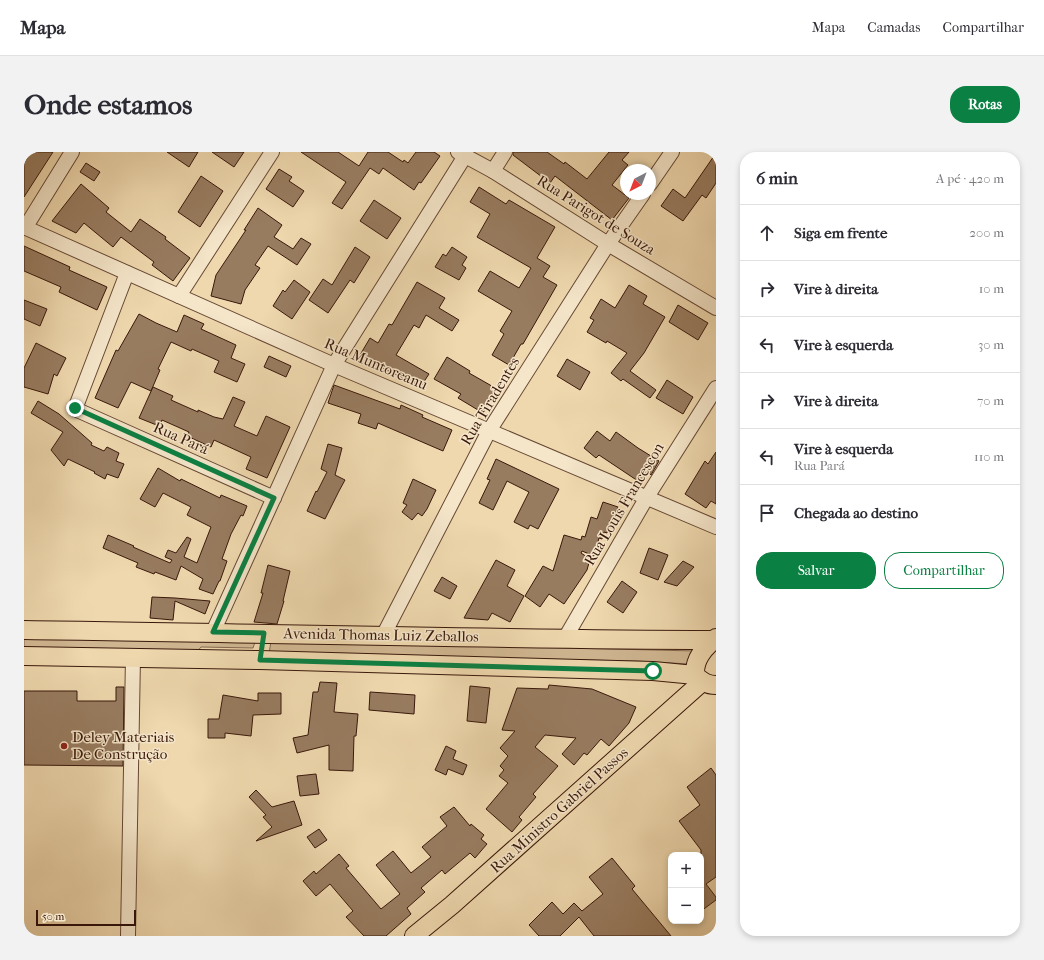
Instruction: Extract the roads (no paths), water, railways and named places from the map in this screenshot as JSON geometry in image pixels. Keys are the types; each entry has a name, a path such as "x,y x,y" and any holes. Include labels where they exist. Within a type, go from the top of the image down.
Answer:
{"main road":[{"name":"Avenida Thomas Luiz Zeballos","path":"24,630 213,632 564,640 715,639"},
{"path":"260,660 264,633"},
{"path":"704,680 694,666 697,658 704,649 715,639"},
{"name":"Avenida Thomas Luiz Zeballos","path":"24,656 260,660 653,671 704,680"},
{"name":"Rua Ministro Gabriel Passos","path":"414,936 452,905 704,680"}],"street":[{"path":"25,227 72,152"},
{"path":"179,296 272,152"},
{"path":"493,171 505,152"},
{"path":"656,175 672,152"},
{"path":"213,632 334,365 461,154"},
{"name":"Rua Parigot de Souza","path":"461,154 493,171 608,244 716,308"},
{"name":"Rua Tiradentes","path":"383,636 489,431 608,244 639,200"},
{"name":"Rua Muntoreanu","path":"25,227 334,365 716,527"},
{"name":"Rua Pará","path":"127,273 75,408 274,498"},
{"name":"Rua Louis Francescon","path":"564,640 647,497 716,388"},
{"path":"128,936 133,657"}],"place":[{"name":"Deley Materiais De Construção","path":"64,746"}]}
